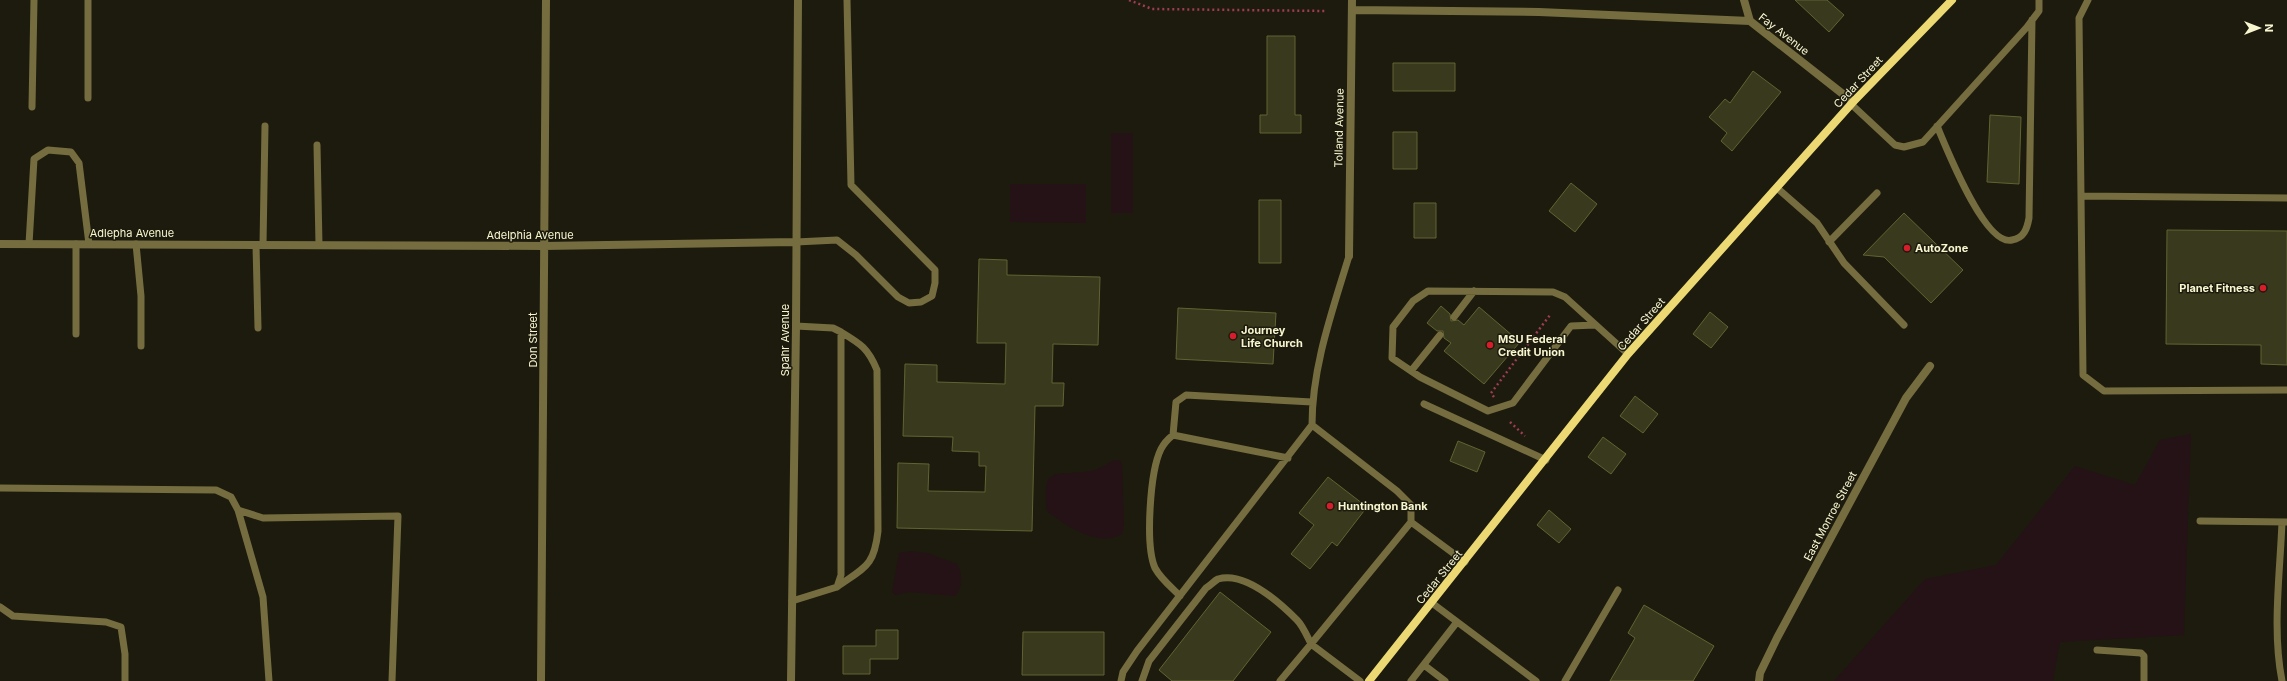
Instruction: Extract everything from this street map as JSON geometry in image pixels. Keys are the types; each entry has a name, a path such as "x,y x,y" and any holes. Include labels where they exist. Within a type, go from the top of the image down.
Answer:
{"main road":[{"name":"Cedar Street","path":"1369,681 1546,460 1628,354 1852,103 1952,0"}],"street":[{"name":"Don Street","path":"541,681 546,0"},
{"name":"Spahr Avenue","path":"791,681 796,326 798,0"},
{"name":"Tolland Avenue","path":"1349,256 1352,0"},
{"path":"1744,0 1750,21"},
{"name":"Fay Avenue","path":"1352,10 1539,12 1750,21 1852,103"},
{"name":"Adelphia Avenue","path":"259,245 544,246 796,242"},
{"name":"Adlepha Avenue","path":"0,244 259,245"},
{"name":"East Monroe Street","path":"1759,681 1760,673 1777,638 1906,398 1930,366"}],"lane":[{"path":"32,107 34,0"},
{"path":"88,0 88,98"},
{"path":"796,242 837,240 856,256 898,297 910,303 921,302 932,296 935,283 935,270 851,185 847,0"},
{"path":"1852,103 1895,145 1904,147 1922,142 2032,20 2039,11 2039,0"},
{"path":"2088,0 2079,18 2083,374 2104,391 2287,390"},
{"path":"1937,126 1965,188 1985,221 1997,236 2008,241 2019,239 2026,230 2029,218 2032,20"},
{"path":"258,328 259,245 265,126"},
{"path":"317,145 319,245"},
{"path":"29,244 34,159 48,150 71,152 79,163 89,244"},
{"path":"1777,188 1817,223 1844,263 1904,325"},
{"path":"1829,242 1877,193"},
{"path":"2081,196 2287,198"},
{"path":"76,244 76,334"},
{"path":"136,244 141,296 141,346"},
{"path":"1121,681 1123,672 1137,651 1288,458 1312,425 1312,402 1322,349 1349,256"},
{"path":"1595,325 1572,326 1513,403 1488,411 1411,371 1392,358 1393,327 1413,301 1428,291 1553,292 1565,297 1628,354"},
{"path":"1454,317 1474,291"},
{"path":"792,601 837,587 866,566 875,552 878,531 877,370 870,353 862,345 833,328 796,326"},
{"path":"837,587 841,575 840,332"},
{"path":"1411,371 1440,335"},
{"path":"1180,596 1155,567 1151,545 1153,476 1161,448 1173,435 1176,402 1186,394 1312,402"},
{"path":"1424,404 1546,460"},
{"path":"1280,681 1411,522 1411,505 1397,492 1312,425"},
{"path":"1173,435 1288,458"},
{"path":"0,488 216,490 231,497 238,510 263,597 269,681"},
{"path":"238,510 263,518 398,516 392,681"},
{"path":"2200,521 2284,522 2278,629 2278,661 2282,681"},
{"path":"1411,522 1465,562"},
{"path":"1142,681 1149,661 1206,588 1217,580 1243,580 1258,587 1298,621 1311,644 1360,681"},
{"path":"1565,681 1618,590"},
{"path":"1432,603 1536,681"},
{"path":"0,607 13,616 106,622 121,627 125,654 125,681"},
{"path":"1411,681 1457,622"},
{"path":"2097,650 2140,653 2144,656 2144,681"},
{"path":"1424,666 1445,681"}],"path":[{"path":"1129,0 1152,9 1326,11"},
{"path":"1497,402 1491,393 1550,315"},
{"path":"1510,422 1517,430 1530,439"}],"shaded area":[{"path":"1111,133 1133,133 1133,213 1111,213"},
{"path":"1010,184 1086,184 1086,223 1010,222"},
{"path":"2191,434 2184,635 2060,642 2053,681 1834,681 1925,579 1996,565 2075,466 2135,485 2160,440"},
{"path":"1116,460 1120,460 1122,464 1124,525 1122,534 1113,538 1093,537 1073,529 1047,511 1046,485 1049,479 1054,475 1094,470"},
{"path":"911,551 927,553 957,564 961,577 961,585 955,596 909,592 896,595 892,592 899,553"}],"building":[{"path":"1795,0 1827,0 1844,15 1829,32"},
{"path":"1267,36 1295,36 1295,115 1301,115 1301,133 1260,133 1260,115 1267,115"},
{"path":"1393,63 1455,63 1455,91 1393,91"},
{"path":"1753,71 1781,92 1732,151 1721,141 1727,133 1709,117 1725,99 1730,103"},
{"path":"1990,115 2021,117 2019,184 1987,182"},
{"path":"1393,132 1417,132 1417,169 1393,169"},
{"path":"1571,183 1597,204 1575,232 1549,211"},
{"path":"1259,200 1281,200 1281,263 1259,263"},
{"path":"1414,203 1436,203 1436,238 1414,238"},
{"path":"1904,213 1963,270 1931,303 1884,257 1863,255"},
{"path":"2167,230 2287,231 2287,365 2261,364 2261,345 2166,344"},
{"path":"979,259 1007,260 1007,275 1100,277 1098,345 1053,344 1052,383 1064,383 1063,406 1035,406 1032,531 897,528 898,463 929,464 928,491 985,492 986,466 979,466 979,452 952,451 953,437 903,436 905,364 937,365 937,382 1005,384 1006,343 977,343"},
{"path":"1441,306 1450,314 1451,321 1458,320 1464,325 1479,307 1520,342 1484,384 1444,351 1451,343 1444,338 1443,331 1437,331 1427,323"},
{"path":"1178,308 1276,313 1273,364 1176,359"},
{"path":"1710,312 1728,327 1711,348 1693,334"},
{"path":"1635,396 1658,414 1643,433 1620,416"},
{"path":"1603,437 1626,454 1611,474 1588,457"},
{"path":"1458,441 1485,452 1477,472 1450,461"},
{"path":"1328,477 1367,507 1337,546 1332,542 1310,569 1291,554 1314,525 1299,513"},
{"path":"1549,510 1571,529 1559,543 1537,525"},
{"path":"1220,592 1271,632 1233,681 1172,681 1159,670"},
{"path":"1644,605 1714,646 1693,681 1610,681 1635,638 1628,633"},
{"path":"876,630 898,630 898,659 870,659 870,674 843,674 843,646 876,646"},
{"path":"1023,632 1104,632 1104,675 1022,675"}],"place":[{"name":"AutoZone","path":"1907,248"},
{"name":"Planet Fitness","path":"2263,288"},
{"name":"Journey Life Church","path":"1233,336"},
{"name":"MSU Federal Credit Union","path":"1490,345"},
{"name":"Huntington Bank","path":"1330,506"}]}
